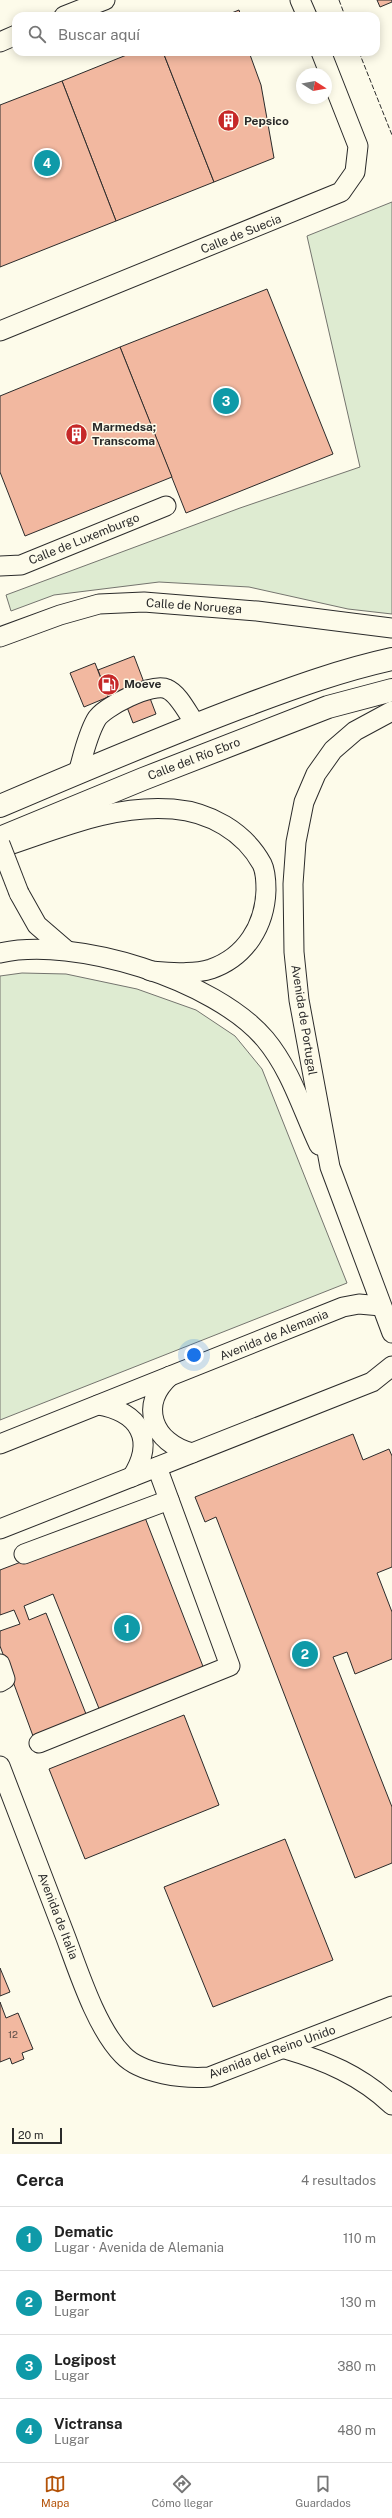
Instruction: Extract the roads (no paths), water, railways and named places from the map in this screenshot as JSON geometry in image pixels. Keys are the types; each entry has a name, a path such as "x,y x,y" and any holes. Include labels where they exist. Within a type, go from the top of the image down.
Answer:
{"main road":[{"path":"0,806 196,725 309,682 356,667 392,659"},
{"name":"Calle del Río Ebro","path":"0,838 143,779 328,707 392,690"}],"street":[{"path":"74,12 105,0"},
{"path":"300,0 305,12"},
{"path":"0,42 12,37"},
{"name":"Calle de Suecia","path":"0,331 341,192 355,172 358,146 323,56"},
{"name":"Calle de Luxemburgo","path":"0,566 21,565 166,506"},
{"name":"Calle de Noruega","path":"0,637 99,604 144,602 257,611 392,628"},
{"path":"78,773 96,719 116,704 154,687 167,689 180,701 196,725"},
{"name":"Avenida de Portugal","path":"392,711 355,731 333,750 316,774 304,802 296,842 293,884 294,959 299,1000 330,1167 392,1332"},
{"path":"0,848 109,812 148,809 190,811 227,826 240,836 252,848 263,865 266,886 265,907 251,940 227,961 210,969 193,972 150,971"},
{"path":"0,844 19,893 37,925 66,950"},
{"path":"0,953 31,949 66,950 98,956 150,971 223,1004 262,1036 293,1084 308,1122 330,1167"},
{"name":"Avenida de Alemania","path":"0,1444 343,1307 359,1304 381,1306"},
{"path":"0,1529 372,1382 392,1366"},
{"name":"Avenida de Alemania","path":"170,1376 159,1388 153,1403 154,1422 162,1435 171,1444 192,1453"},
{"path":"98,1405 112,1408 126,1414 140,1430 143,1451 132,1477"},
{"path":"39,1743 230,1666 158,1467"},
{"path":"24,1554 169,1500"},
{"path":"0,1664 5,1679 0,1682"},
{"name":"Avenida de Italia","path":"0,1766 87,1992 106,2030 127,2059"},
{"name":"Avenida del Reino Unido","path":"127,2059 153,2071 195,2078 209,2077 285,2049 392,2006"},
{"path":"285,2049 323,2060 354,2074 392,2104"}],"place":[{"name":"Pepsico","path":"229,121"},
{"name":"Victransa","path":"47,163"},
{"name":"Logipost","path":"226,401"},
{"name":"Marmedsa; Transcoma","path":"77,434"},
{"name":"Moeve","path":"109,684"},
{"name":"Dematic","path":"127,1628"},
{"name":"Bermont","path":"305,1654"}]}
